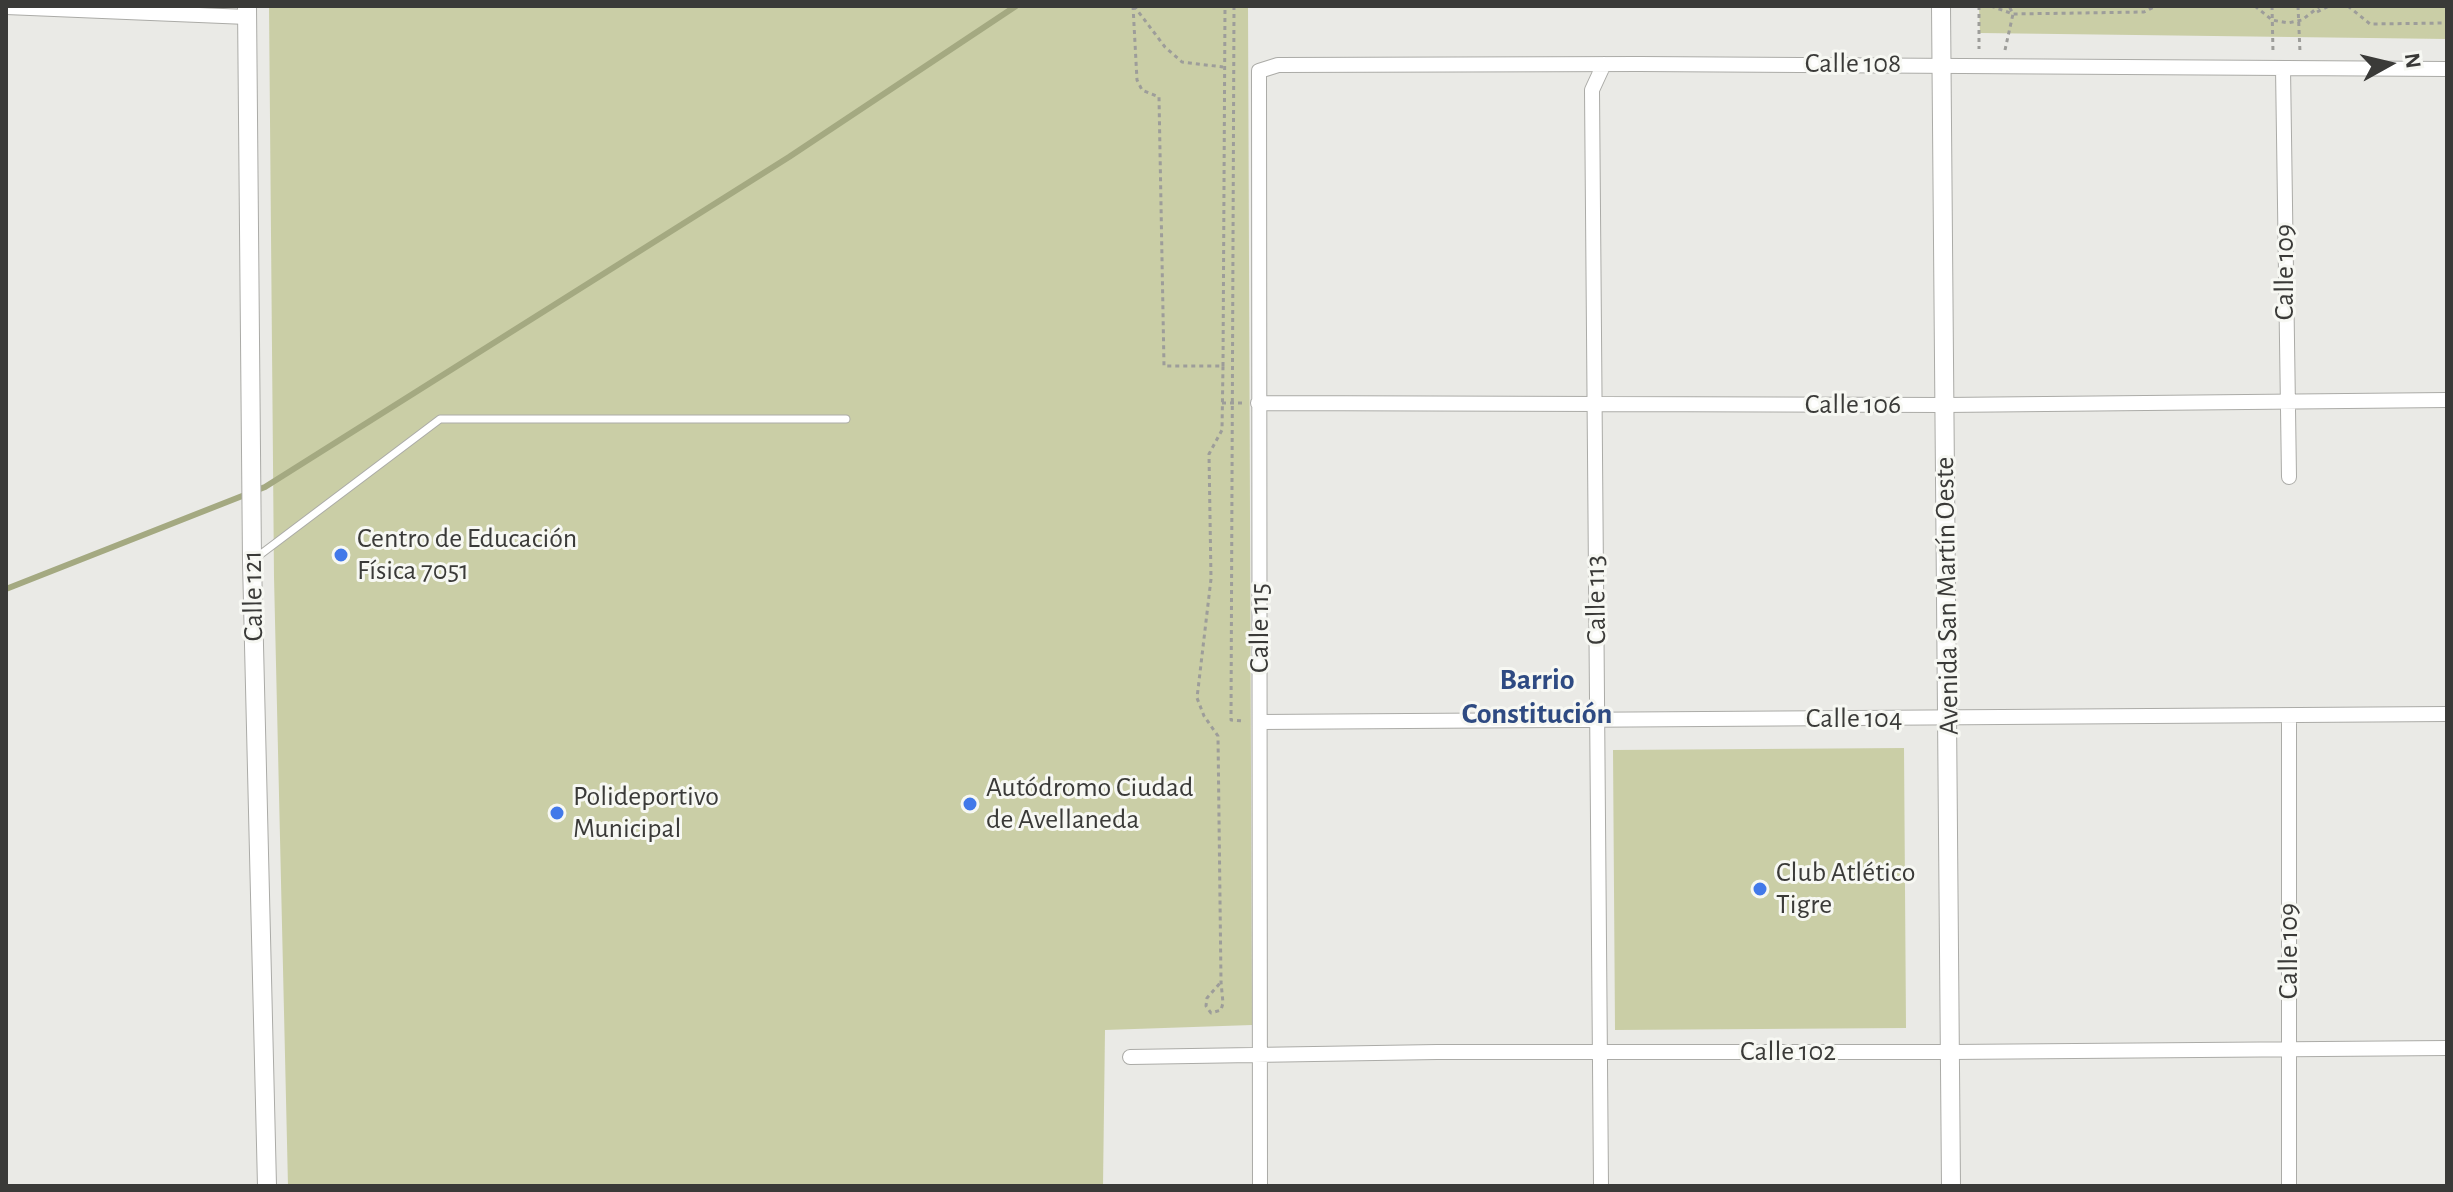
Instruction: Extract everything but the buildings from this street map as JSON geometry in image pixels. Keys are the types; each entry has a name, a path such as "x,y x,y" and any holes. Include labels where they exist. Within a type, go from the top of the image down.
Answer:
{"street":[{"name":"Avenida San Martín Oeste","path":"1941,6 1944,64 1951,1186"},
{"path":"6,7 247,12"},
{"name":"Calle 121","path":"247,12 252,562 267,1186"},
{"name":"Calle 108","path":"1259,71 1278,65 1604,64 2447,69"},
{"name":"Calle 113","path":"1601,1186 1592,90 1604,64"},
{"name":"Calle 109","path":"2278,68 2289,477"},
{"name":"Calle 115","path":"1259,71 1260,1186"},
{"name":"Calle 106","path":"1258,403 1945,405 2447,400"},
{"name":"Calle 104","path":"1260,722 2447,714"},
{"name":"Calle 109","path":"2289,716 2289,1186"},
{"name":"Calle 102","path":"1130,1057 2447,1048"}],"lane":[{"path":"252,562 440,419 846,419"}],"path":[{"path":"1134,6 1165,47 1182,62 1224,67"},
{"path":"1134,6 1137,80 1142,90 1159,97 1164,366 1223,366"},
{"path":"1221,982 1207,998 1206,1006 1211,1013 1221,1010 1223,1003 1218,736 1204,716 1197,698 1211,579 1209,454 1222,430 1225,6"},
{"path":"1234,6 1231,720 1260,722"},
{"path":"1979,6 1979,65"},
{"path":"1991,6 2013,14 2144,12 2156,6"},
{"path":"2002,65 2013,14 2009,6"},
{"path":"2255,6 2272,20 2288,23 2329,6"},
{"path":"2272,6 2278,68"},
{"path":"2298,6 2300,68"},
{"path":"2314,13 2320,6"},
{"path":"2348,6 2370,24 2447,23"}],"green space":[{"path":"269,6 1248,6 1252,1025 1105,1030 1103,1186 288,1186 274,577"},
{"path":"1979,6 2447,6 2447,39 1980,33"},
{"name":"Club Atlético Tigre","path":"1904,748 1906,1028 1615,1030 1613,750"}],"waterway":[{"path":"6,589 265,487 789,157 1016,6"}],"place":[{"name":"Centro de Educación Física 7051","path":"341,555"},
{"name":"Autódromo Ciudad de Avellaneda","path":"970,804"},
{"name":"Polideportivo Municipal","path":"557,813"},
{"name":"Club Atlético Tigre","path":"1760,889"}],"district":[{"name":"Barrio Constitución","path":"1537,697"}]}
